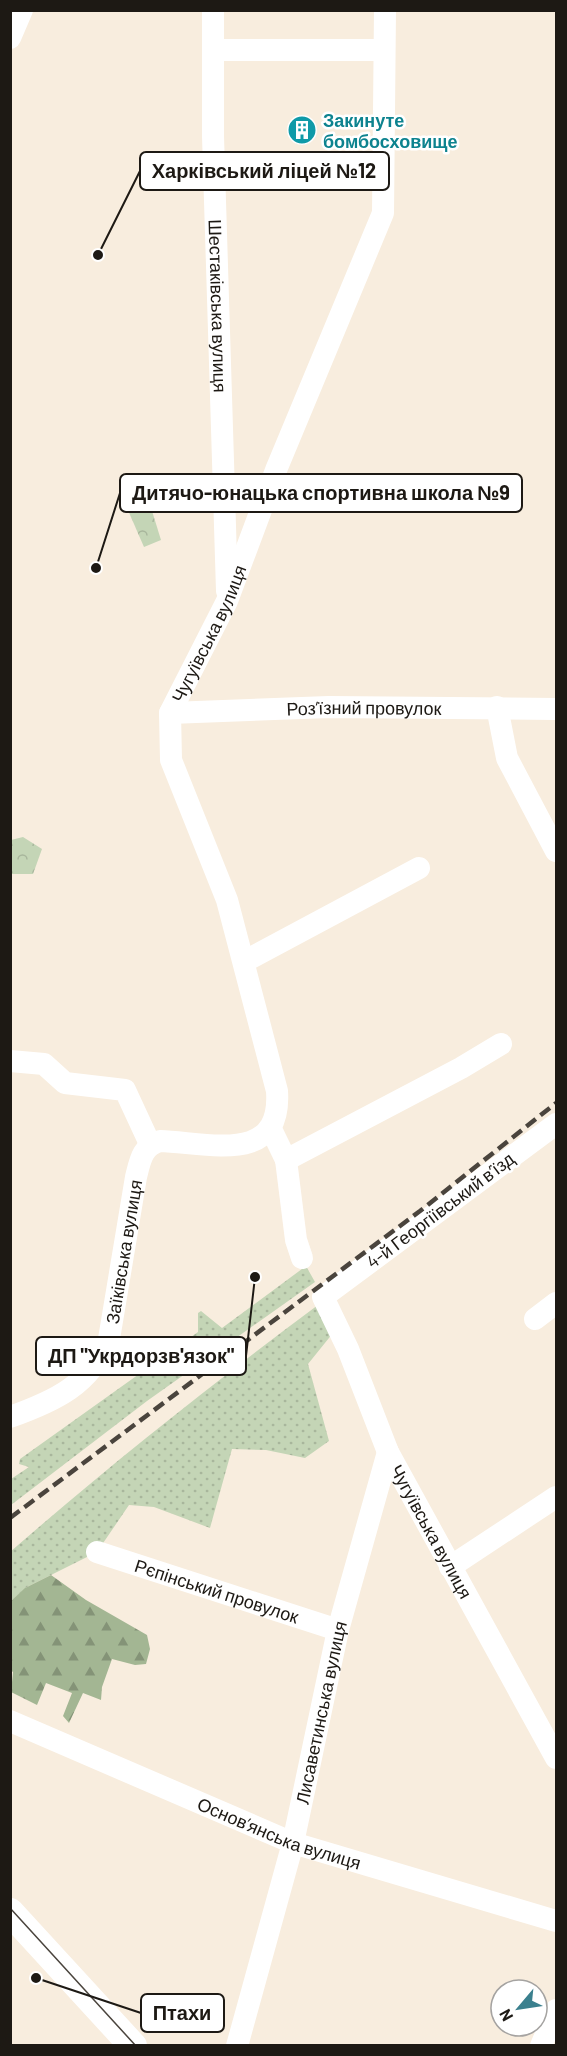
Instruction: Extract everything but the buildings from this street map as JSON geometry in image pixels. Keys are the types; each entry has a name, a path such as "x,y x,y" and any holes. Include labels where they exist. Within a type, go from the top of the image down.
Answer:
{"main road":[{"path":"10,1912 133,2046"}],"street":[{"path":"10,38 22,10"},
{"name":"Шестаківська вулиця","path":"213,10 213,136 227,601"},
{"name":"Чугуївська вулиця","path":"271,1129 278,1111 277,1091 245,961 227,900 171,760 170,713 227,601 276,470 383,213 385,10"},
{"path":"213,50 384,50"},
{"path":"497,706 507,758 556,851"},
{"name":"Роз’їзний провулок","path":"170,713 329,707 497,706 556,709"},
{"path":"245,961 419,868"},
{"path":"285,1160 461,1068 501,1044"},
{"path":"10,1061 44,1064 65,1083 125,1090 150,1144 160,1141 241,1145 259,1141 271,1129 285,1160 296,1240 302,1258"},
{"name":"4-й Георгіївський в’їзд","path":"323,1297 556,1124"},
{"name":"Заїківська вулиця","path":"10,1417 39,1407 63,1393 99,1361 109,1339 136,1177 142,1155 150,1144"},
{"name":"Чугуївська вулиця","path":"323,1297 348,1348 388,1452 556,1758"},
{"path":"535,1319 556,1303"},
{"name":"Лисаветинська вулиця","path":"237,2046 293,1843 338,1630 388,1452"},
{"path":"450,1567 556,1497"},
{"name":"Рєпінський провулок","path":"97,1552 338,1630"},
{"name":"Основ’янська вулиця","path":"10,1721 293,1843 556,1921"},
{"path":"541,2046 556,2010"}],"green space":[{"path":"148,498 161,540 144,547 127,508"},
{"path":"23,837 42,849 33,874 11,874 11,840"},
{"path":"306,1266 315,1282 147,1401 11,1505 11,1479 29,1467 19,1464 20,1459 198,1332 198,1313 201,1311 222,1328"},
{"path":"318,1305 333,1333 308,1364 329,1441 305,1458 266,1450 232,1449 210,1528 154,1507 129,1505 97,1552 27,1587 11,1601 10,1552 162,1426"},
{"path":"51,1575 86,1600 147,1635 150,1649 146,1664 135,1665 112,1659 102,1687 101,1700 83,1693 69,1723 63,1716 72,1693 46,1683 37,1705 11,1692 13,1672 10,1670 11,1601 25,1588"}],"tram line":[{"path":"10,1908 136,2046"}],"railway":[{"path":"10,1518 420,1211 556,1103"}],"place":[{"name":"Закинуте бомбосховище","path":"302,130"},
{"name":"Харківський ліцей №12","path":"98,255"},
{"name":"Дитячо-юнацька спортивна школа №9","path":"96,568"},
{"name":"ДП \"Укрдорзв'язок\"","path":"255,1277"},
{"name":"Птахи","path":"36,1978"}]}
